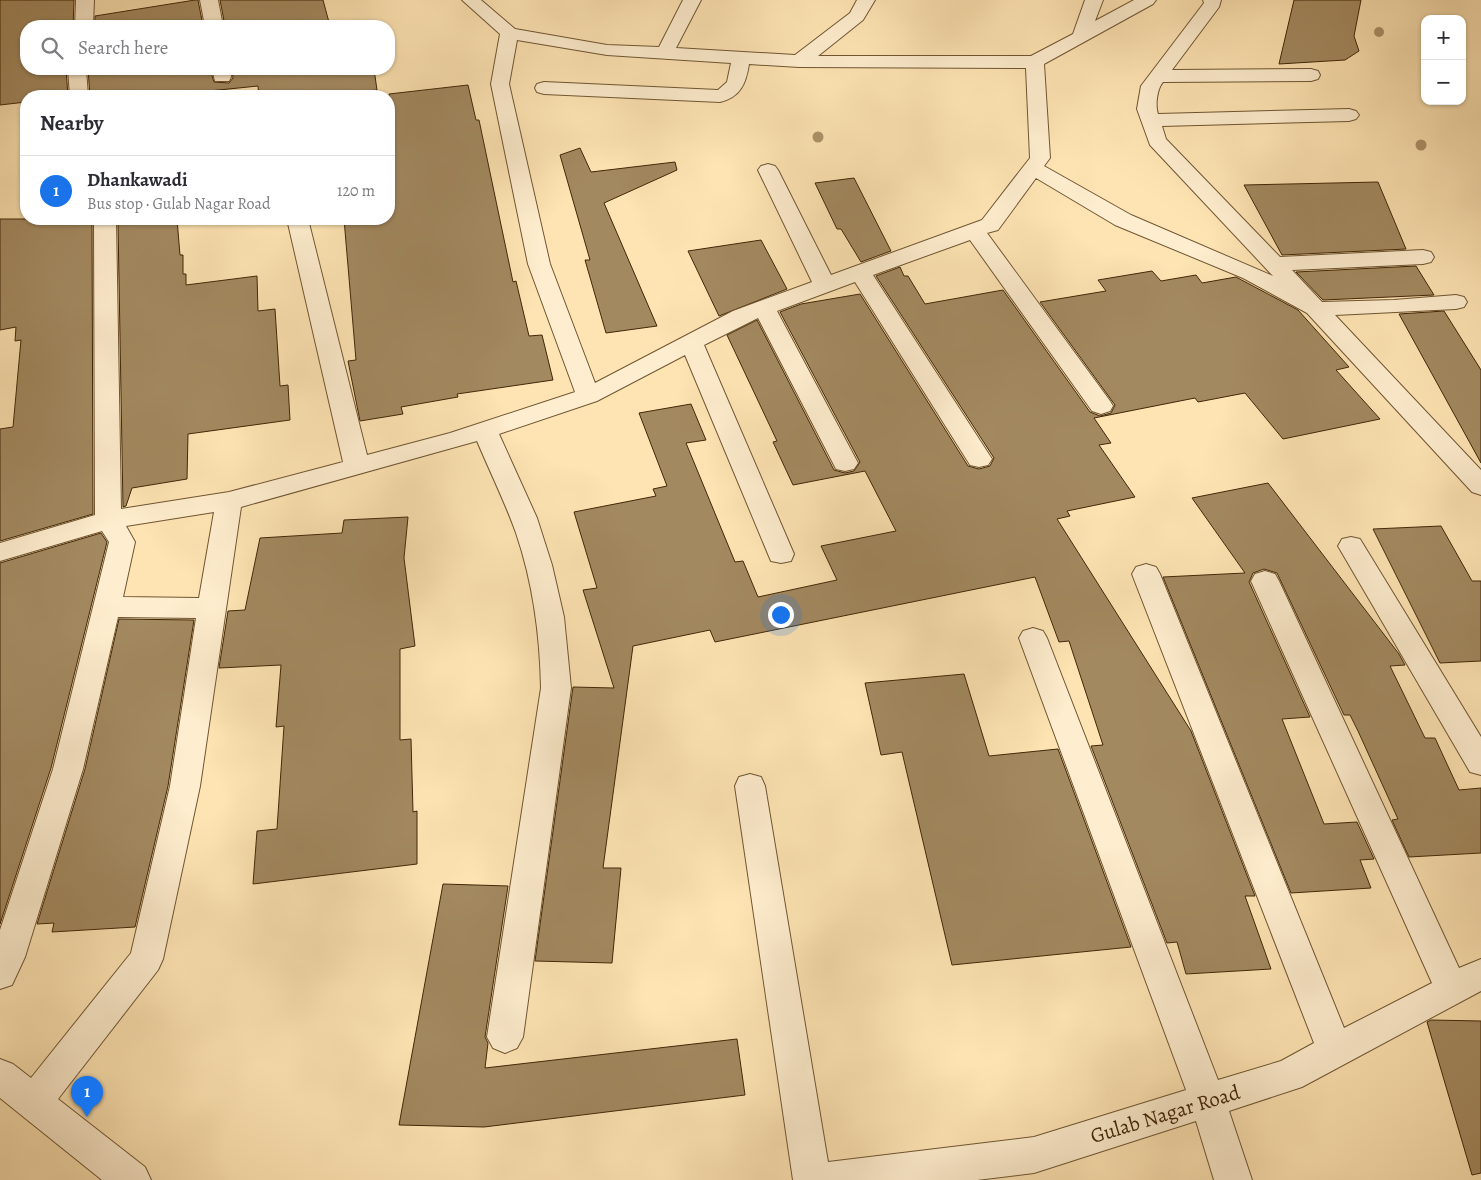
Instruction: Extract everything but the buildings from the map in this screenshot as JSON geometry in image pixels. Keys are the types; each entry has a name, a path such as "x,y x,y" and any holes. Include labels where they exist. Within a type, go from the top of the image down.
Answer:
{"street":[{"path":"84,20 85,0"},
{"path":"209,0 213,20"},
{"path":"471,0 509,33 607,50 799,61 1035,62 1147,0"},
{"path":"665,54 692,0"},
{"path":"799,61 857,16 866,0"},
{"path":"1082,36 1094,0"},
{"path":"1212,0 1213,3 1150,86 1147,109 1156,141 1317,309 1481,486"},
{"path":"509,33 500,84 537,255 588,396"},
{"path":"544,88 720,96 729,93 737,85 741,58"},
{"path":"0,552 108,520 229,501 485,430 588,396 741,316 990,224 1040,158 1035,62"},
{"path":"78,75 79,90"},
{"path":"1158,76 1311,75"},
{"path":"1150,120 1349,115"},
{"path":"1033,168 1123,220 1251,273 1317,309 1394,307 1456,302"},
{"path":"768,170 825,285"},
{"path":"0,974 8,957 68,769 122,542 108,520 105,225"},
{"path":"298,225 357,467"},
{"path":"974,230 1101,406"},
{"path":"1274,264 1423,257"},
{"path":"860,273 979,459"},
{"path":"764,308 845,463"},
{"path":"690,342 781,554"},
{"path":"485,430 533,546 547,594 556,652 556,688 505,1037"},
{"path":"34,1102 146,959 185,786 229,501"},
{"path":"1351,546 1481,763"},
{"path":"1146,574 1336,1051"},
{"path":"1265,581 1467,981"},
{"path":"107,606 211,608"},
{"path":"1033,638 1208,1100 1233,1180"},
{"path":"750,786 812,1180"},
{"name":"Gulab Nagar Road","path":"827,1180 988,1171 1289,1075 1467,981"},
{"path":"0,1076 132,1180"}],"place":[{"name":"Dhankawadi","path":"87,1117"}]}
